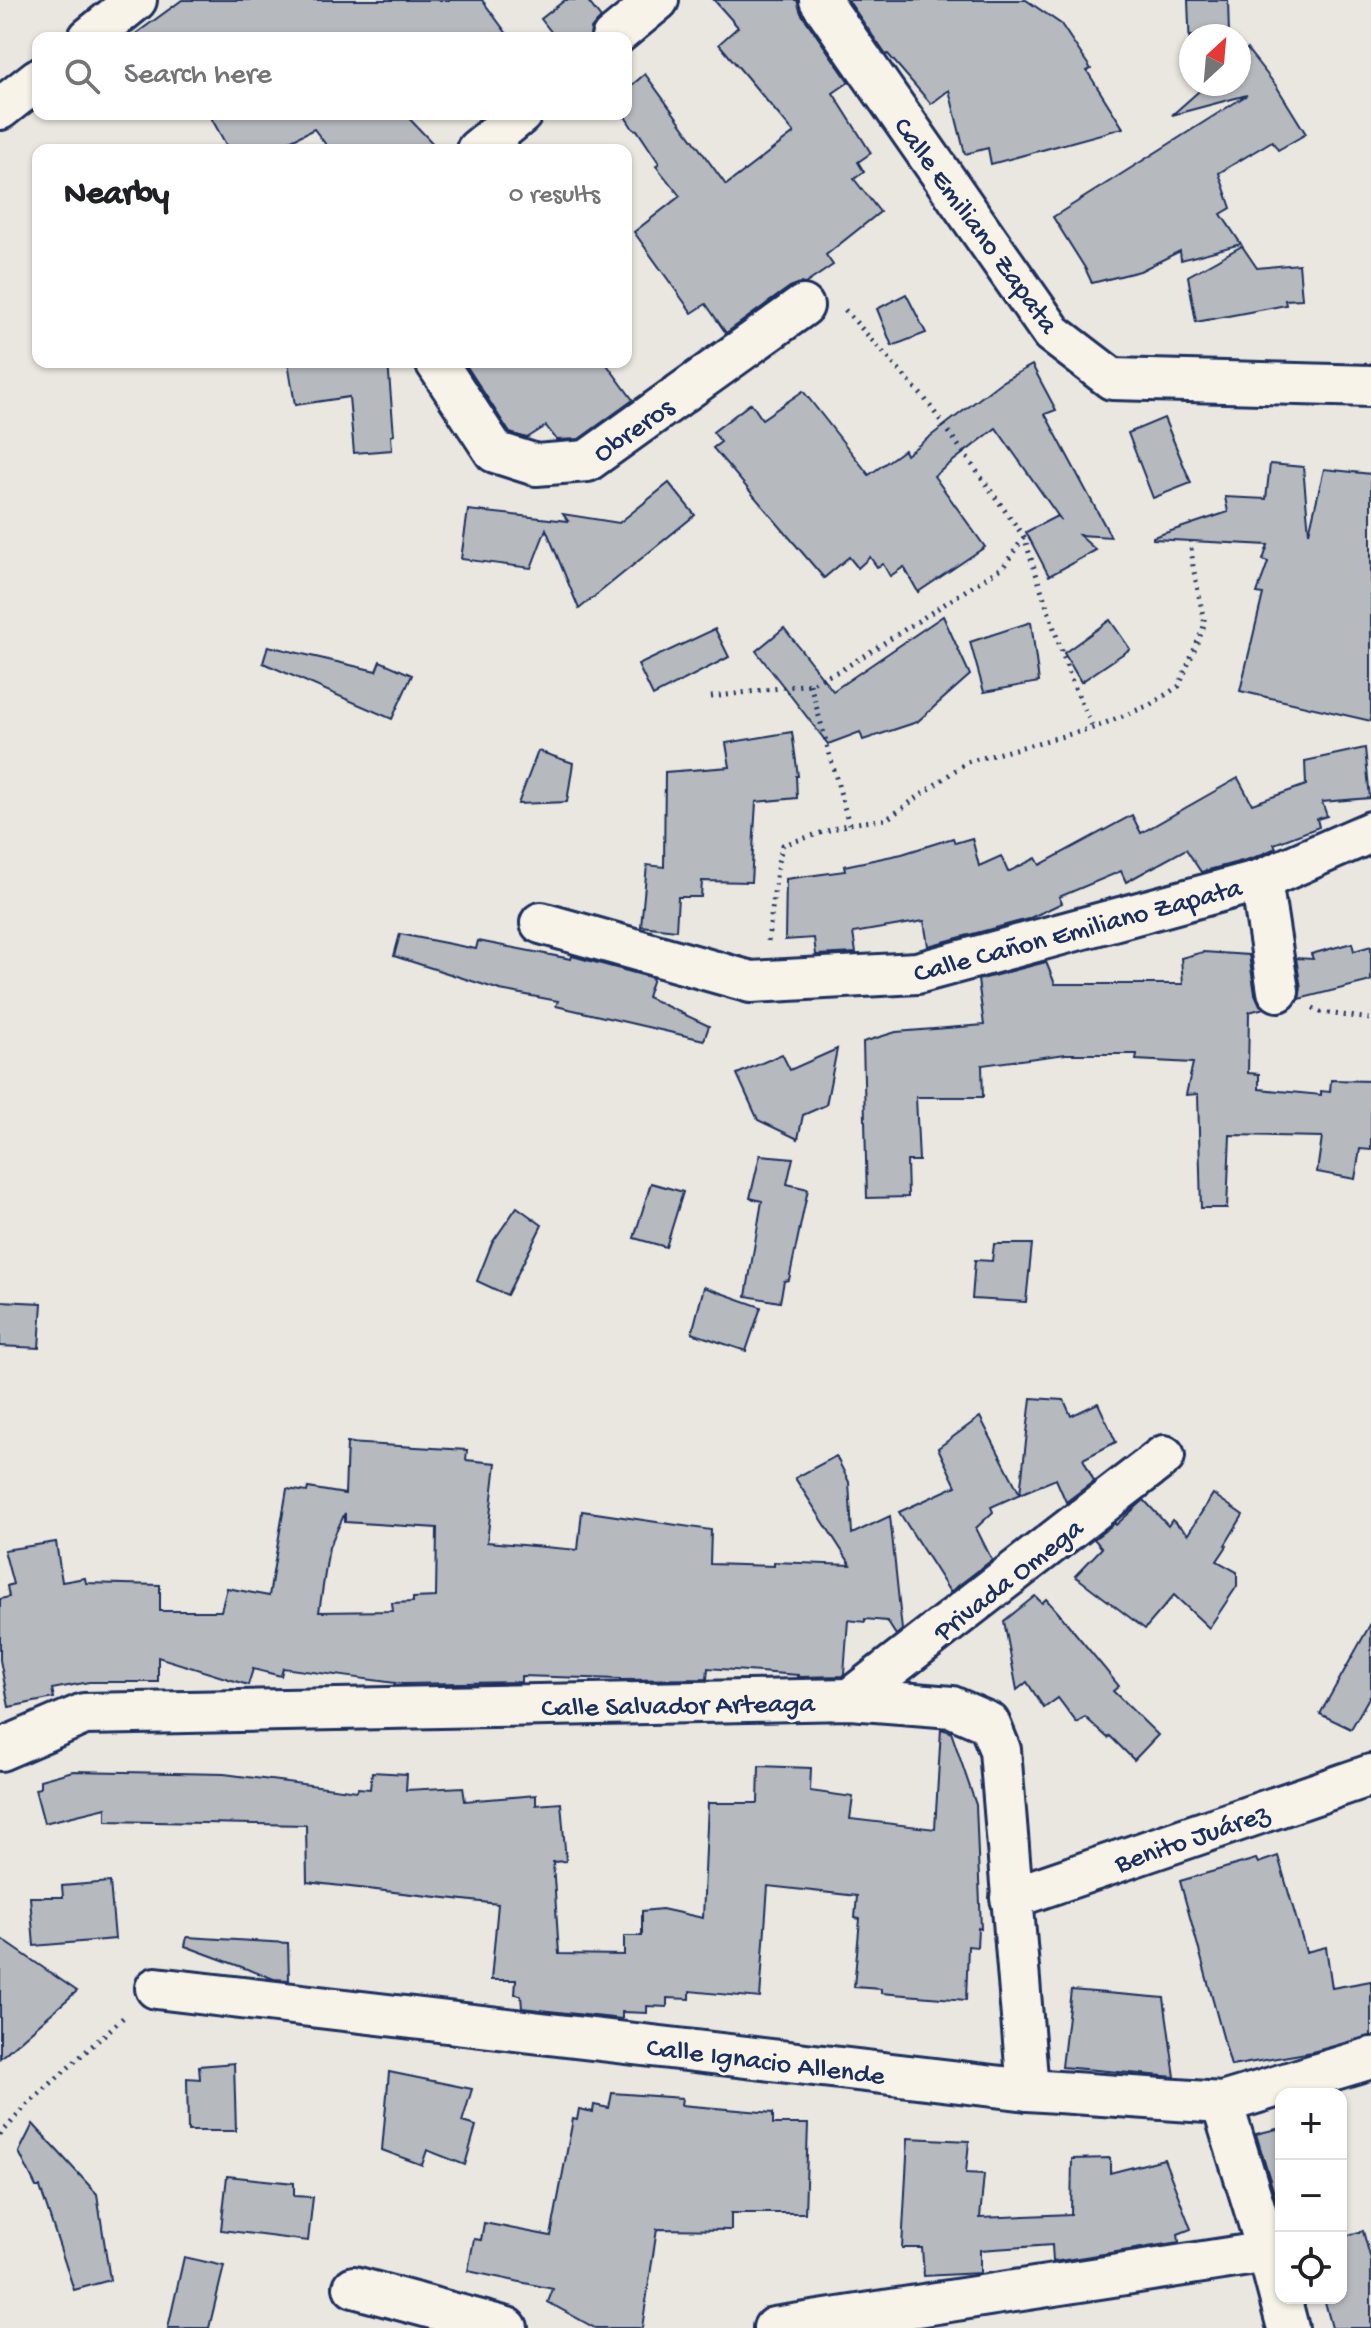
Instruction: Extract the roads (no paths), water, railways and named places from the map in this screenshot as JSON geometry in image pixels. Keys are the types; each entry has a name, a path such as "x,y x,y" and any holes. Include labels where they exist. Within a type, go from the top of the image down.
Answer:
{"street":[{"path":"96,32 136,0"},
{"path":"619,32 658,0"},
{"name":"Calle Emiliano Zapata","path":"820,0 1052,333 1112,379 1371,386"},
{"path":"0,109 32,84"},
{"path":"484,144 514,120"},
{"name":"Obreros","path":"440,368 495,452 536,465 587,461 803,306"},
{"name":"Calle Cañon Emiliano Zapata","path":"541,923 751,982 917,973 1261,880 1371,832"},
{"path":"1261,880 1278,991"},
{"name":"Privada Omega","path":"850,1699 1164,1456"},
{"name":"Calle Salvador Arteaga","path":"0,1750 84,1714 850,1699 952,1707 989,1723 1000,1750 1028,2090"},
{"name":"Benito Juárez","path":"1011,1898 1371,1775"},
{"name":"Calle Ignacio Allende","path":"156,1988 1028,2090 1222,2103 1371,2058"},
{"path":"1222,2103 1288,2328"},
{"path":"774,2328 1268,2252"},
{"path":"354,2287 507,2328"}]}
